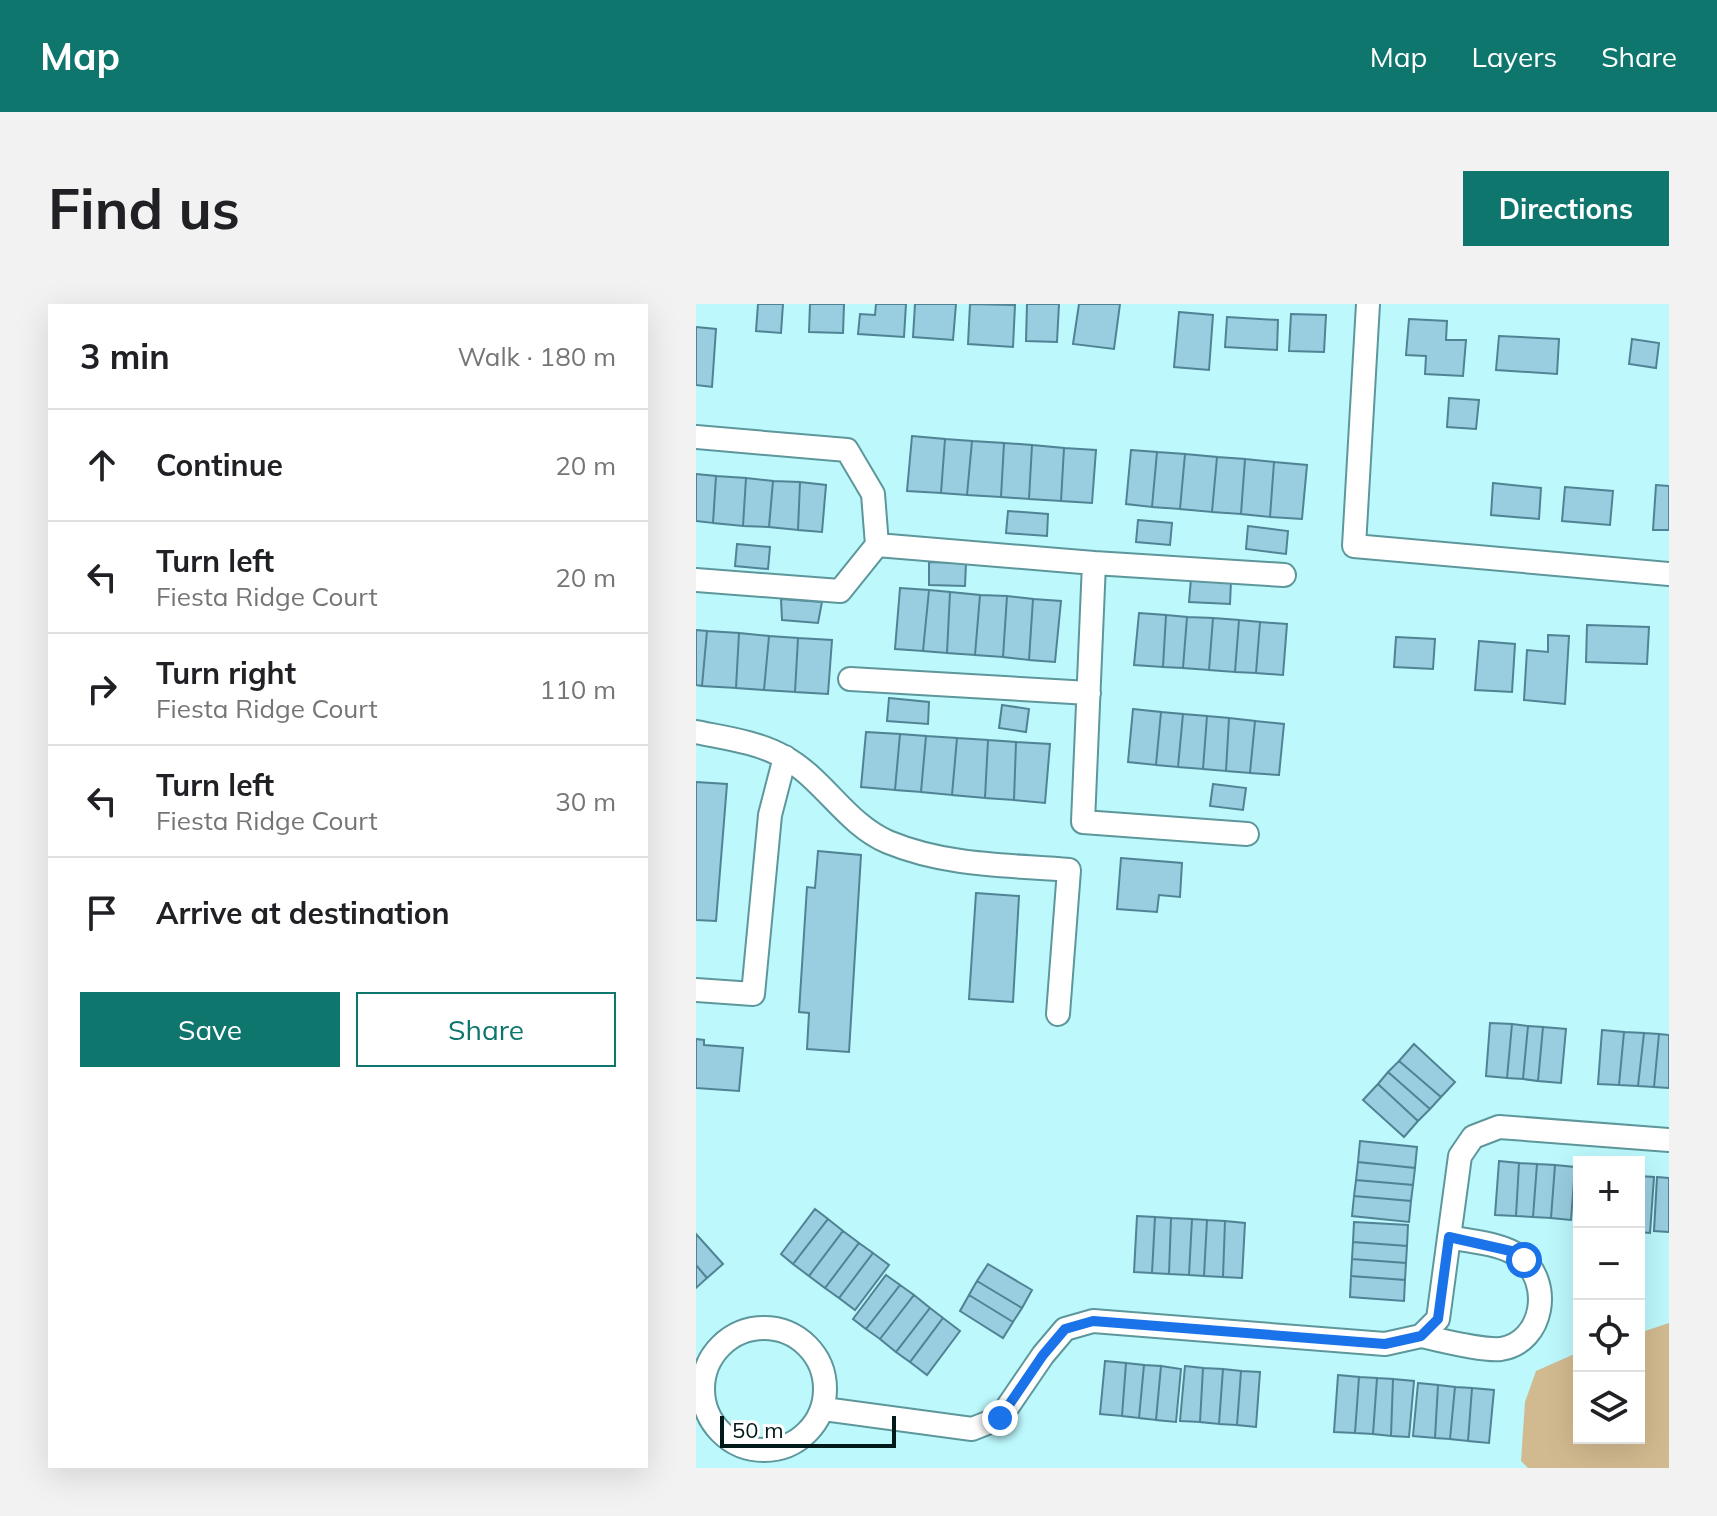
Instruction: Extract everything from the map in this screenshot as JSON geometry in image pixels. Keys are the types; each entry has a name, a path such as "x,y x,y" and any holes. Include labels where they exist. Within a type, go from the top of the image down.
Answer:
{"street":[{"path":"1368,304 1354,546 1669,574"},
{"path":"696,437 847,450 873,494 877,545 840,591 696,580"},
{"path":"877,545 1284,575"},
{"path":"1094,563 1083,822 1247,834"},
{"path":"850,679 1089,693"},
{"path":"696,732 756,745 785,757 817,783 848,815 886,841 944,861 1069,870 1058,1014"},
{"path":"696,990 753,994 770,815 785,757"},
{"path":"1421,1336 1438,1319 1460,1156 1473,1137 1499,1127 1669,1140"},
{"path":"824,1409 972,1429 1000,1418 1043,1355 1065,1329 1093,1321 1385,1344 1421,1336 1501,1349 1528,1336 1539,1316 1540,1295 1534,1274 1524,1260 1511,1251 1449,1237"},
{"path":"751,1328 783,1330 811,1348 821,1367 825,1376 824,1409 806,1435 777,1450 745,1448 718,1431 703,1402 705,1370 722,1343 751,1328"}],"shaded area":[{"path":"1669,1323 1669,1468 1528,1468 1521,1461 1525,1402 1536,1371 1573,1355 1573,1444 1645,1444 1645,1331"}],"building":[{"path":"758,304 783,304 781,333 756,331"},
{"path":"810,304 844,304 843,333 809,332"},
{"path":"876,304 906,304 904,337 858,334 860,314 875,315"},
{"path":"915,304 956,304 953,340 913,337"},
{"path":"970,304 1015,305 1013,347 968,344"},
{"path":"1027,304 1059,304 1057,342 1026,341"},
{"path":"1079,304 1120,304 1114,349 1073,344"},
{"path":"1179,312 1213,315 1209,370 1174,367"},
{"path":"1291,314 1326,315 1324,352 1289,351"},
{"path":"1227,317 1278,320 1277,350 1225,347"},
{"path":"1409,319 1447,321 1446,340 1466,340 1463,376 1425,374 1426,356 1406,355"},
{"path":"696,327 716,329 712,387 696,385"},
{"path":"1499,336 1559,339 1557,374 1496,370"},
{"path":"1632,339 1659,343 1656,368 1629,364"},
{"path":"1449,398 1479,400 1476,429 1447,427"},
{"path":"912,436 945,439 941,493 907,491"},
{"path":"945,439 972,441 967,495 941,493"},
{"path":"972,441 1004,443 1001,497 967,495"},
{"path":"1004,443 1032,445 1029,499 1001,497"},
{"path":"1032,445 1064,448 1061,501 1029,499"},
{"path":"1064,448 1096,450 1092,503 1061,501"},
{"path":"1131,450 1157,452 1152,507 1126,504"},
{"path":"1157,452 1185,454 1180,509 1152,507"},
{"path":"1185,454 1217,457 1212,512 1180,509"},
{"path":"1217,457 1245,459 1241,514 1212,512"},
{"path":"1245,459 1274,462 1270,517 1241,514"},
{"path":"1274,462 1307,465 1302,519 1270,517"},
{"path":"696,474 716,476 713,523 696,521"},
{"path":"716,476 746,478 743,526 713,523"},
{"path":"746,478 773,481 769,527 743,526"},
{"path":"773,481 800,482 798,530 769,527"},
{"path":"800,482 826,485 822,532 798,530"},
{"path":"1493,483 1541,488 1539,519 1491,515"},
{"path":"1656,485 1669,486 1669,530 1653,530"},
{"path":"1565,487 1613,491 1610,525 1562,521"},
{"path":"1008,511 1048,514 1047,536 1006,533"},
{"path":"1138,520 1172,523 1170,545 1136,542"},
{"path":"1248,526 1288,531 1286,554 1246,549"},
{"path":"737,544 770,547 768,569 735,566"},
{"path":"929,562 966,563 965,586 929,585"},
{"path":"1191,579 1231,581 1230,604 1189,602"},
{"path":"900,588 929,590 923,651 895,649"},
{"path":"929,590 950,592 947,653 923,651"},
{"path":"950,592 980,595 975,655 947,653"},
{"path":"980,595 1007,596 1003,657 975,655"},
{"path":"1007,596 1033,599 1029,660 1003,657"},
{"path":"781,599 822,602 818,623 782,620"},
{"path":"1033,599 1061,601 1055,662 1029,660"},
{"path":"1139,613 1166,615 1163,667 1134,665"},
{"path":"1166,615 1187,617 1183,668 1163,667"},
{"path":"1187,617 1213,618 1209,670 1183,668"},
{"path":"1213,618 1239,620 1235,672 1209,670"},
{"path":"1239,620 1260,622 1256,673 1235,672"},
{"path":"1260,622 1287,624 1283,675 1256,673"},
{"path":"1587,625 1649,627 1647,664 1586,662"},
{"path":"696,630 707,631 702,686 696,685"},
{"path":"707,631 739,633 736,688 702,686"},
{"path":"739,633 769,636 764,690 736,688"},
{"path":"1548,635 1569,636 1565,704 1524,700 1527,650 1548,652"},
{"path":"769,636 798,638 795,692 764,690"},
{"path":"1396,637 1435,639 1433,669 1394,667"},
{"path":"798,638 832,640 828,694 795,692"},
{"path":"1479,641 1515,644 1512,692 1475,690"},
{"path":"889,698 929,702 928,724 887,721"},
{"path":"1002,705 1029,709 1026,732 999,728"},
{"path":"1133,709 1161,712 1156,765 1128,762"},
{"path":"1161,712 1183,714 1178,767 1156,765"},
{"path":"1183,714 1207,716 1203,769 1178,767"},
{"path":"1207,716 1229,718 1226,771 1203,769"},
{"path":"1229,718 1255,721 1250,773 1226,771"},
{"path":"1255,721 1284,724 1279,775 1250,773"},
{"path":"866,732 900,734 895,790 861,787"},
{"path":"900,734 926,736 921,792 895,790"},
{"path":"926,736 957,738 952,795 921,792"},
{"path":"957,738 988,740 985,798 952,795"},
{"path":"988,740 1016,742 1014,800 985,798"},
{"path":"1016,742 1050,744 1045,803 1014,800"},
{"path":"696,782 727,784 716,921 696,920"},
{"path":"1213,784 1246,788 1243,810 1210,806"},
{"path":"818,851 861,855 849,1052 807,1049 809,1013 799,1012 807,887 815,888"},
{"path":"1121,858 1182,863 1180,897 1159,895 1157,912 1117,909"},
{"path":"976,893 1019,896 1013,1002 969,999"},
{"path":"1490,1023 1512,1024 1507,1078 1486,1076"},
{"path":"1512,1024 1528,1026 1523,1079 1507,1078"},
{"path":"1528,1026 1543,1027 1538,1081 1523,1079"},
{"path":"1543,1027 1566,1029 1561,1083 1538,1081"},
{"path":"1602,1030 1624,1032 1619,1085 1598,1084"},
{"path":"1624,1032 1644,1033 1638,1086 1619,1085"},
{"path":"1644,1033 1659,1034 1654,1087 1638,1086"},
{"path":"1659,1034 1669,1035 1669,1088 1654,1087"},
{"path":"696,1039 704,1040 704,1045 743,1048 739,1091 696,1088"},
{"path":"1414,1044 1455,1082 1441,1097 1399,1061"},
{"path":"1399,1061 1441,1097 1430,1109 1388,1072"},
{"path":"1388,1072 1430,1109 1418,1121 1378,1084"},
{"path":"1378,1084 1418,1121 1404,1137 1363,1100"},
{"path":"1360,1141 1417,1147 1415,1168 1358,1162"},
{"path":"1499,1161 1519,1163 1516,1216 1495,1215"},
{"path":"1358,1162 1415,1168 1413,1185 1356,1180"},
{"path":"1519,1163 1537,1164 1533,1217 1516,1216"},
{"path":"1537,1164 1555,1165 1551,1218 1533,1217"},
{"path":"1555,1165 1573,1167 1571,1220 1551,1218"},
{"path":"1645,1176 1654,1177 1650,1233 1645,1233"},
{"path":"1657,1177 1669,1178 1669,1232 1654,1231"},
{"path":"1356,1180 1413,1185 1411,1201 1354,1196"},
{"path":"1354,1196 1411,1201 1409,1222 1352,1216"},
{"path":"815,1209 828,1219 793,1264 781,1254"},
{"path":"1137,1216 1155,1217 1152,1273 1134,1272"},
{"path":"1155,1217 1171,1218 1169,1274 1152,1273"},
{"path":"1171,1218 1192,1219 1189,1275 1169,1274"},
{"path":"828,1219 843,1231 809,1276 793,1264"},
{"path":"1192,1219 1207,1220 1204,1276 1189,1275"},
{"path":"1207,1220 1225,1221 1223,1277 1204,1276"},
{"path":"1225,1221 1245,1223 1242,1278 1223,1277"},
{"path":"1354,1222 1408,1225 1407,1246 1353,1242"},
{"path":"843,1231 859,1243 825,1288 809,1276"},
{"path":"696,1234 723,1264 707,1278 696,1265"},
{"path":"1353,1242 1407,1246 1406,1263 1352,1259"},
{"path":"859,1243 873,1253 839,1298 825,1288"},
{"path":"873,1253 889,1265 855,1310 839,1298"},
{"path":"1352,1259 1406,1263 1405,1280 1351,1276"},
{"path":"988,1264 1032,1290 1022,1308 977,1281"},
{"path":"696,1265 707,1278 696,1288"},
{"path":"886,1275 900,1285 866,1329 853,1319"},
{"path":"1351,1276 1405,1280 1404,1301 1350,1297"},
{"path":"977,1281 1022,1308 1013,1322 969,1295"},
{"path":"900,1285 914,1295 880,1339 866,1329"},
{"path":"914,1295 930,1308 896,1352 880,1339"},
{"path":"969,1295 1013,1322 1003,1338 960,1311"},
{"path":"930,1308 943,1318 910,1362 896,1352"},
{"path":"943,1318 960,1331 927,1375 910,1362"},
{"path":"1105,1361 1126,1363 1122,1416 1100,1414"},
{"path":"1126,1363 1144,1365 1139,1418 1122,1416"},
{"path":"1144,1365 1161,1366 1156,1420 1139,1418"},
{"path":"1161,1366 1181,1369 1176,1422 1156,1420"},
{"path":"1185,1366 1203,1368 1200,1422 1180,1421"},
{"path":"1203,1368 1223,1369 1219,1424 1200,1422"},
{"path":"1223,1369 1241,1371 1237,1425 1219,1424"},
{"path":"1241,1371 1260,1372 1256,1427 1237,1425"},
{"path":"1338,1375 1359,1377 1355,1433 1334,1432"},
{"path":"1359,1377 1377,1378 1373,1434 1355,1433"},
{"path":"1377,1378 1393,1379 1391,1436 1373,1434"},
{"path":"1393,1379 1414,1381 1409,1437 1391,1436"},
{"path":"1418,1383 1438,1385 1435,1438 1413,1436"},
{"path":"1438,1385 1455,1387 1450,1439 1435,1438"},
{"path":"1455,1387 1472,1388 1468,1441 1450,1439"},
{"path":"1472,1388 1494,1390 1489,1443 1468,1441"}],"route":[{"path":"1000,1418 1043,1355 1065,1329 1093,1321 1385,1344 1421,1336 1438,1319 1449,1237 1511,1251 1524,1260"}]}
